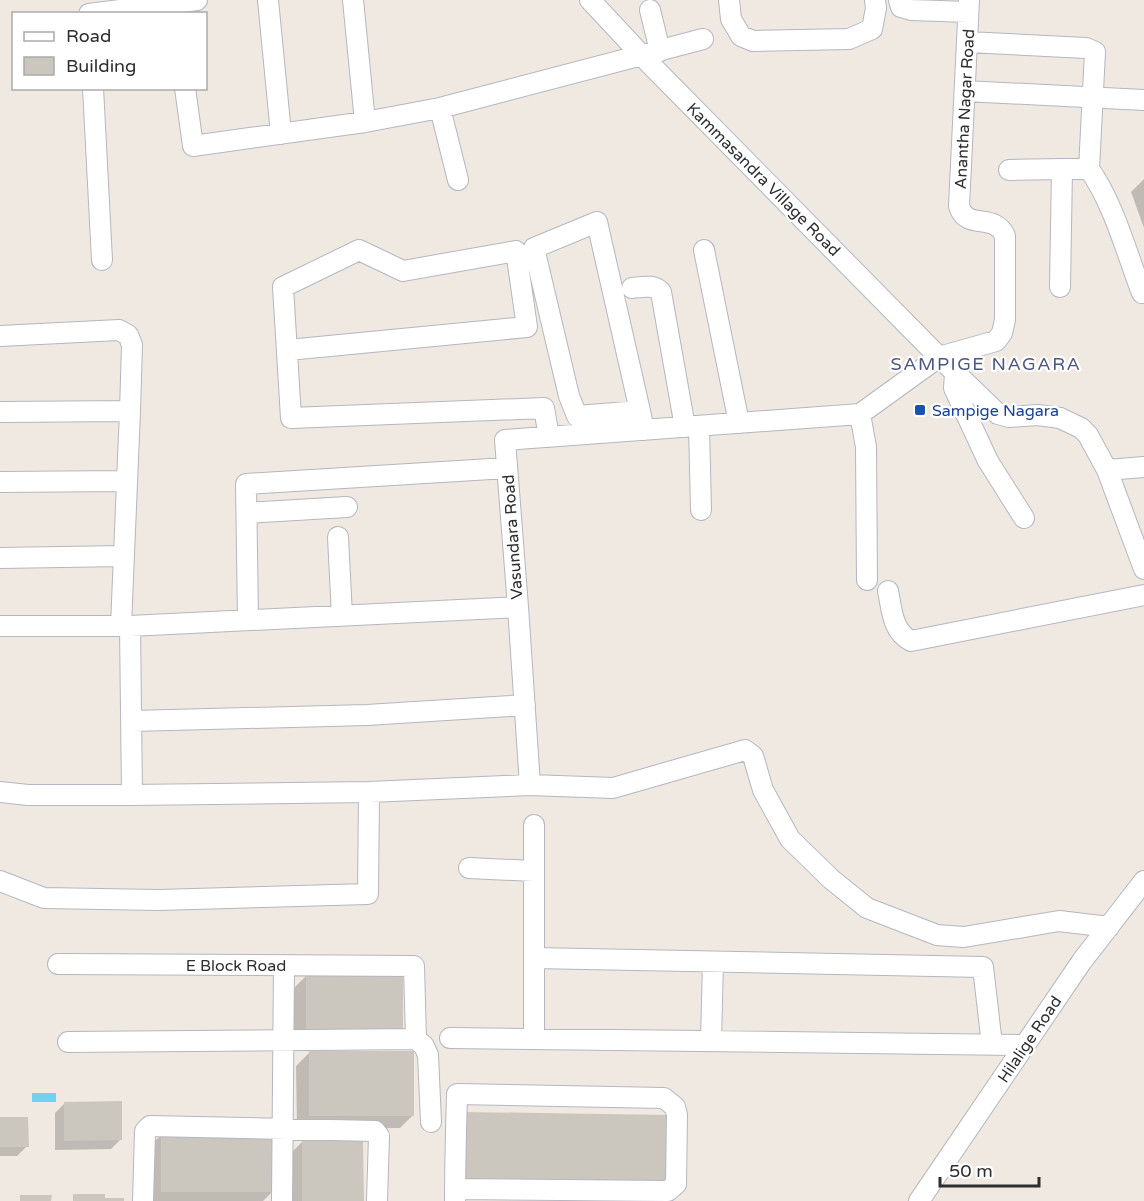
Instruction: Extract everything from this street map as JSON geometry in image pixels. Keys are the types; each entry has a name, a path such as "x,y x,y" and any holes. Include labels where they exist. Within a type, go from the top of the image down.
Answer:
{"street":[{"path":"118,12 175,8 196,0"},
{"path":"268,0 281,134"},
{"path":"353,0 364,122"},
{"name":"Kammasandra Village Road","path":"590,0 651,54 939,357"},
{"path":"729,0 731,19 741,36 753,40 849,39 872,30 875,0"},
{"path":"899,0 901,7 911,10 969,6"},
{"name":"Anantha Nagar Road","path":"939,357 996,341 1002,333 1005,320 1005,236 1000,226 971,220 961,213 959,206 969,6"},
{"path":"651,10 651,54"},
{"path":"185,90 193,146 364,122 440,108 703,39"},
{"path":"967,42 1086,48 1095,52 1089,169 1106,198 1142,293"},
{"path":"93,90 102,261"},
{"path":"965,91 1144,100"},
{"path":"440,108 458,180"},
{"path":"1060,287 1062,169"},
{"path":"1009,170 1089,169"},
{"path":"597,222 642,421 577,416 569,396 534,248 597,222"},
{"path":"288,350 526,327 516,251 403,271 359,250 283,287 291,418 544,408 549,437"},
{"path":"704,250 739,423"},
{"path":"633,288 648,286 657,288 661,292 692,427 701,510"},
{"path":"0,336 119,330 128,335 132,345 124,556 125,626 132,721 132,795"},
{"path":"867,580 866,447 860,414 939,357 998,414 1003,416 1049,416 1060,418 1081,428 1094,444 1107,470 1144,569"},
{"path":"955,374 954,388 988,461 1024,518"},
{"path":"0,412 130,411"},
{"name":"Vasundara Road","path":"0,626 125,626 518,607 505,440 549,437 642,421 692,427 860,414"},
{"path":"1107,470 1144,467"},
{"path":"248,620 246,484 507,468"},
{"path":"0,482 127,481"},
{"path":"246,513 347,507"},
{"path":"338,537 342,616"},
{"path":"0,558 124,556"},
{"path":"888,591 898,631 911,641 1144,595"},
{"path":"518,607 530,785"},
{"path":"132,721 368,715 525,705"},
{"path":"0,792 28,795 132,795 369,792 530,785 613,788 745,750 753,756 763,790 790,839 831,879 867,908 938,935 964,937 1059,921 1109,927"},
{"path":"0,880 44,898 158,900 368,894 369,792"},
{"path":"534,825 534,1039"},
{"path":"469,868 534,871"},
{"name":"Hilalige Road","path":"919,1201 1082,961 1144,881"},
{"path":"534,958 983,968 992,1045"},
{"path":"711,1041 713,962"},
{"name":"E Block Road","path":"58,964 414,966 416,1040"},
{"path":"282,1201 284,965"},
{"path":"450,1038 1025,1045"},
{"path":"68,1042 416,1040 424,1046 428,1055 431,1122"},
{"path":"430,1094 457,1094 664,1098 675,1107 677,1115 676,1184 668,1191 662,1192 455,1195 457,1094"},
{"path":"143,1201 145,1131 148,1126 377,1132 379,1136 378,1201"}],"water":[{"path":"32,1093 56,1093 56,1102 32,1102"}],"building":[{"path":"306,974 403,974 403,1033 306,1034"},
{"path":"309,1051 414,1051 414,1116 309,1116"},
{"path":"122,1101 122,1140 64,1141 64,1102"},
{"path":"466,1112 669,1115 669,1182 465,1179"},
{"path":"0,1117 28,1117 29,1147 0,1147"},
{"path":"161,1132 274,1132 275,1192 161,1192"},
{"path":"302,1139 363,1139 364,1201 302,1201"},
{"path":"73,1194 105,1194 105,1198 124,1198 124,1201 73,1201"},
{"path":"20,1195 52,1195 51,1201 20,1201"}],"place":[{"name":"Sampige Nagara","path":"920,410"}],"district":[{"name":"SAMPIGE NAGARA","path":"986,364"}]}
